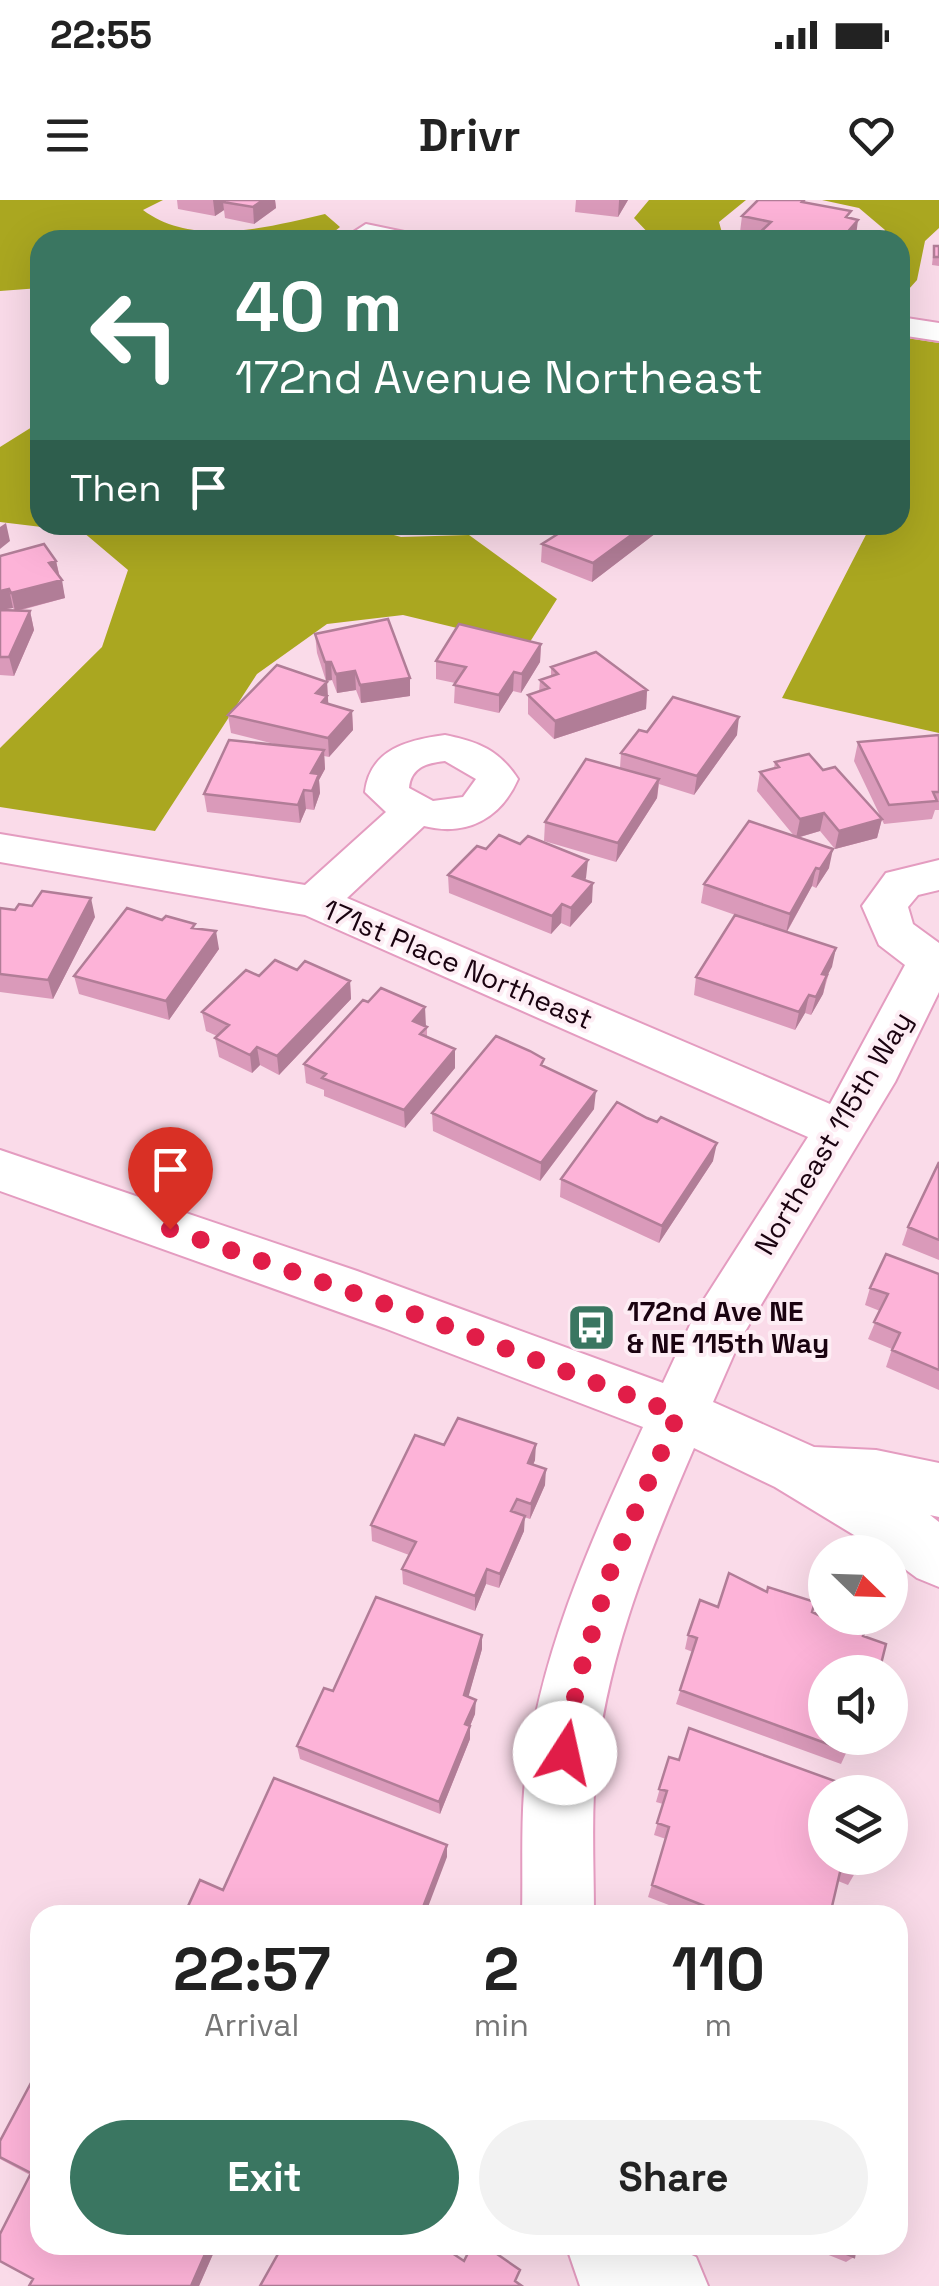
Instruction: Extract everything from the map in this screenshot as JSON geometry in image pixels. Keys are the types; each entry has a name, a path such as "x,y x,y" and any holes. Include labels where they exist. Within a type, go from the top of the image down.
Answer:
{"street":[{"path":"910,328 939,332"},
{"path":"315,902 414,811"},
{"name":"171st Place Northeast","path":"0,848 315,902 840,1129"},
{"name":"Northeast 115th Way","path":"558,1905 559,1790 578,1680 613,1563 716,1330 840,1129 936,959 896,936 887,921 885,906 902,884 939,875"},
{"path":"0,1170 420,1316 678,1414 812,1474 939,1558"},
{"path":"812,1474 876,1477 939,1490"}],"shaded area":[{"path":"0,200 163,200 143,210 163,222 200,230 30,230 30,289 0,291"},
{"path":"649,200 746,200 719,222 721,230 645,230 634,218"},
{"path":"822,200 939,200 939,228 925,241 917,280 910,288 910,230 885,230 859,208"},
{"path":"325,214 340,227 336,230 240,230"},
{"path":"910,339 939,343 939,733 782,698 866,535 910,535"},
{"path":"30,428 30,526 0,522 0,447"},
{"path":"87,535 469,535 557,599 528,645 403,615 327,624 257,674 155,831 0,807 0,748 102,647 128,570"}],"building":[{"path":"263,200 253,207 223,202"},
{"path":"758,200 804,200 851,211 846,217 858,220 849,230 762,230 771,222 742,216"},
{"path":"556,535 631,535 593,563 542,544"},
{"path":"44,544 56,561 49,563 62,580 11,593 9,589 0,591 0,556"},
{"path":"0,610 30,611 9,657 0,657"},
{"path":"388,619 410,678 360,685 355,671 336,674 331,662 325,662 315,634"},
{"path":"459,624 541,644 522,674 514,672 499,695 454,685 466,667 436,661"},
{"path":"596,652 647,690 555,721 528,695 549,688 540,680 558,674 551,667"},
{"path":"277,665 327,682 316,693 327,696 322,702 352,711 328,738 228,715"},
{"path":"673,697 739,717 697,776 621,753 639,730 647,732"},
{"path":"939,735 939,792 933,792 937,801 889,805 858,742"},
{"path":"229,740 324,750 311,773 319,774 312,791 304,790 298,805 204,794"},
{"path":"809,754 823,770 835,767 882,819 839,831 824,813 800,819 760,772 779,767 775,762"},
{"path":"586,759 659,779 618,843 545,822"},
{"path":"749,821 833,849 820,869 816,868 790,914 704,884"},
{"path":"499,835 520,844 528,836 588,860 573,876 593,883 571,908 562,904 552,916 448,875 477,846 486,849"},
{"path":"42,891 91,898 48,980 0,974 0,908 32,906"},
{"path":"127,908 162,920 166,916 195,924 192,928 216,931 166,1001 74,976"},
{"path":"735,915 836,948 822,974 827,975 816,997 809,995 799,1012 696,977"},
{"path":"275,960 297,970 305,961 350,981 277,1056 257,1047 250,1055 215,1038 229,1025 202,1012 246,970 259,976"},
{"path":"381,988 425,1007 413,1021 427,1027 420,1034 455,1049 404,1110 322,1078 326,1074 304,1064 363,1000 368,1002"},
{"path":"496,1036 544,1059 541,1065 596,1091 541,1163 432,1113"},
{"path":"617,1102 647,1118 657,1122 661,1117 717,1143 662,1226 561,1179"},
{"path":"939,1162 939,1240 908,1227"},
{"path":"886,1254 939,1274 939,1370 892,1350 900,1333 874,1322 888,1294 870,1288"},
{"path":"458,1418 536,1444 528,1463 546,1469 531,1504 517,1499 511,1511 525,1516 500,1574 487,1569 475,1596 402,1569 416,1542 371,1525 415,1435 444,1445"},
{"path":"729,1573 767,1592 768,1587 808,1600 808,1635 863,1635 886,1644 883,1655 808,1655 808,1737 680,1690 697,1638 688,1635 700,1600 718,1607"},
{"path":"376,1597 482,1635 464,1695 476,1700 465,1724 470,1726 439,1802 297,1746 324,1688 333,1691"},
{"path":"689,1728 818,1775 808,1775 808,1875 839,1875 832,1905 702,1905 652,1885 669,1827 657,1823 667,1791 659,1789 669,1757 679,1760"},
{"path":"274,1778 447,1845 424,1905 189,1905 200,1880 223,1890"},
{"path":"30,2085 30,2172 0,2157 0,2141"},
{"path":"30,2175 30,2255 205,2255 191,2286 29,2286 33,2279 0,2261 0,2234"},
{"path":"277,2255 455,2255 464,2261 467,2255 498,2255 520,2270 515,2281 522,2286 260,2286"}],"place":[{"name":"172nd Ave NE & NE 115th Way","path":"592,1327"}],"route":[{"path":"170,1229 420,1316 678,1414 613,1563 578,1680 565,1753"}]}
